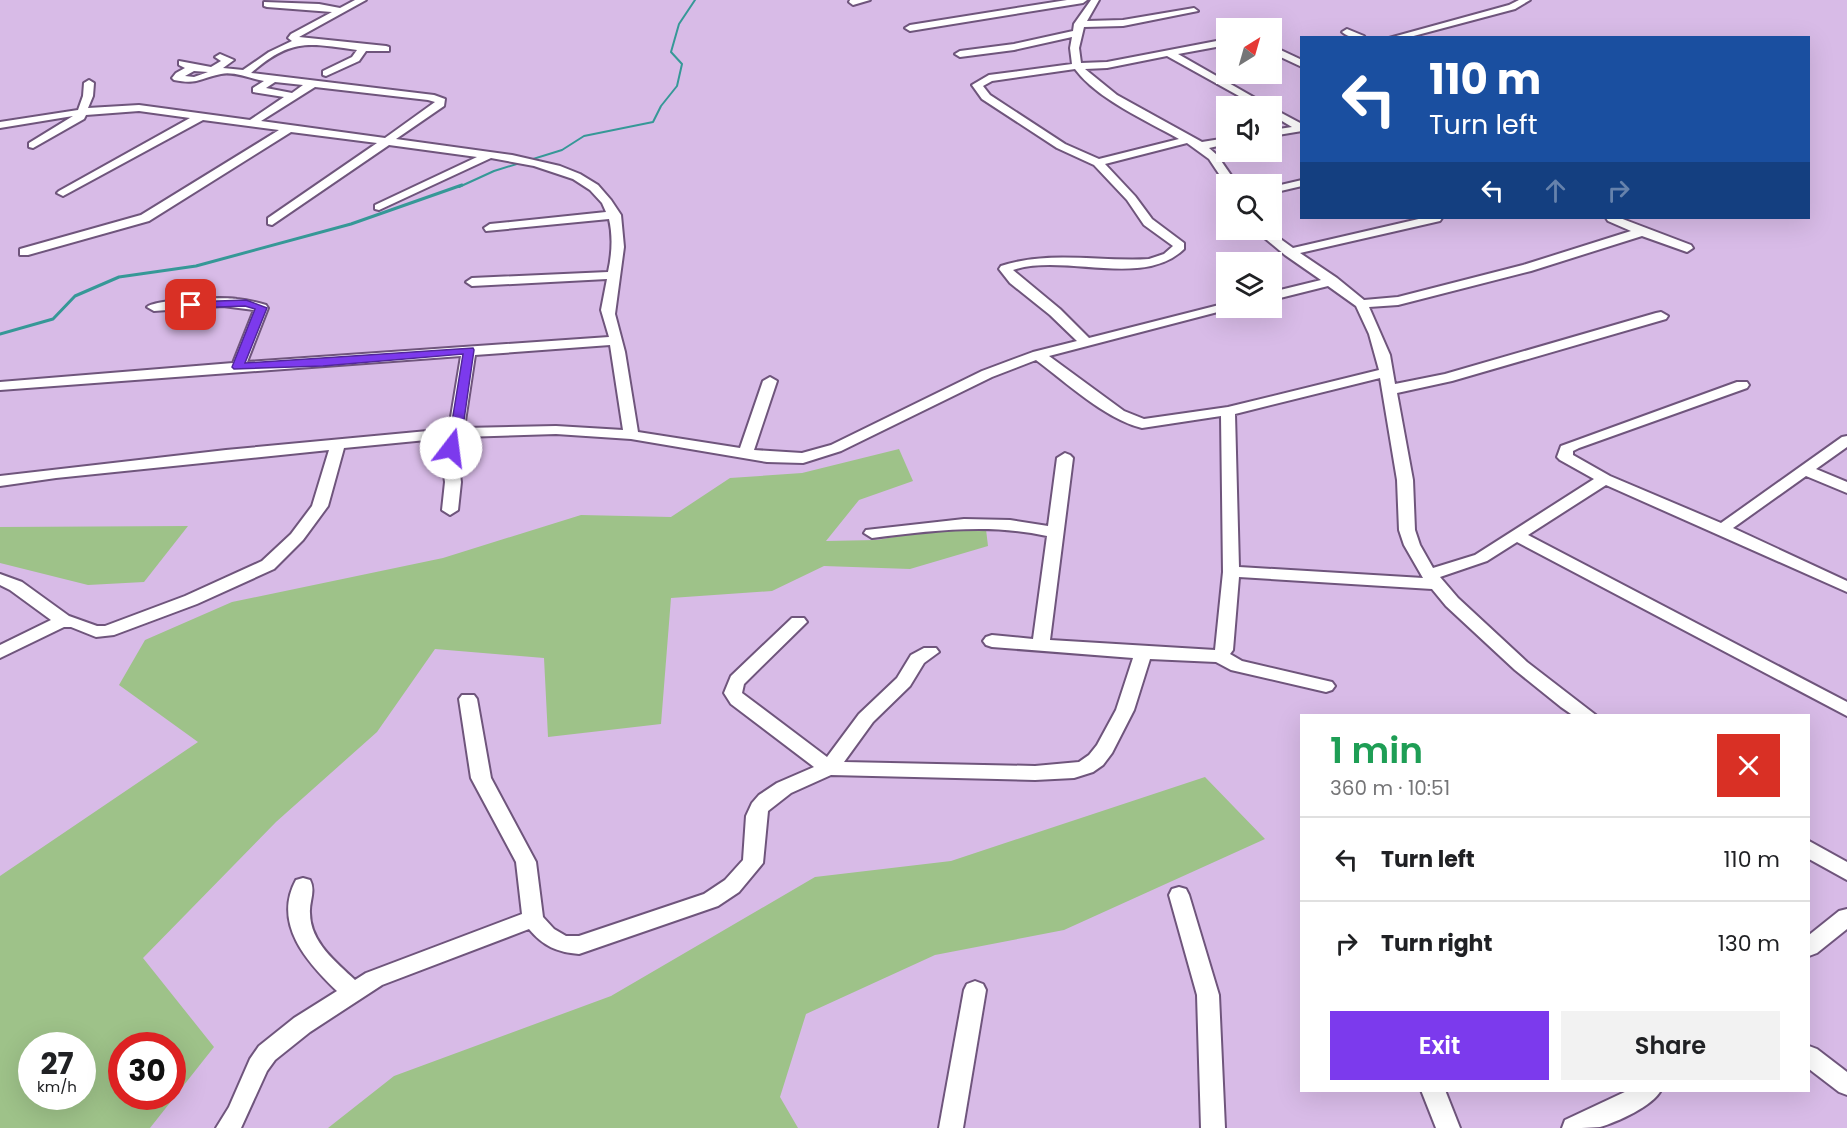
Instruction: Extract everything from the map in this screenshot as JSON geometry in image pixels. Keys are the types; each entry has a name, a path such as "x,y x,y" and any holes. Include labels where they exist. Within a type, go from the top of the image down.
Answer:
{"street":[{"path":"362,0 294,36 294,39 386,49"},
{"path":"853,2 866,0"},
{"path":"910,28 1083,0"},
{"path":"1095,0 1078,29 1075,52 1077,66 1111,94 1200,146 1213,157 1224,174"},
{"path":"1401,36 1512,7 1526,0"},
{"path":"267,4 319,7 340,11"},
{"path":"1059,4 1071,9 1088,11"},
{"path":"960,54 1014,47 1078,29 1194,11"},
{"path":"1347,32 1356,36"},
{"path":"244,73 265,58 299,41"},
{"path":"1085,341 1055,312 1014,280 1005,269 1014,264 1062,260 1080,263 1146,264 1170,258 1180,246 1148,222 1131,198 1098,163 1067,150 986,97 977,88 979,81 1077,66 1113,64 1216,44"},
{"path":"326,73 356,59 363,48"},
{"path":"1168,53 1246,96"},
{"path":"1282,54 1300,63"},
{"path":"194,68 176,78 195,80 218,71 229,60 220,57"},
{"path":"183,63 194,68 430,97 441,101 440,104 272,221"},
{"path":"273,79 257,90 294,96"},
{"path":"33,145 80,117 88,96 89,83"},
{"path":"250,124 312,84"},
{"path":"0,125 82,112 139,108 490,154 564,170 594,185 615,215 619,246 615,275 609,293 608,312 616,341 631,435"},
{"path":"63,193 200,117"},
{"path":"1282,117 1300,127"},
{"path":"1282,131 1300,128"},
{"path":"24,252 145,218 288,129"},
{"path":"1098,163 1190,139"},
{"path":"1200,146 1216,143"},
{"path":"379,207 490,154"},
{"path":"1282,188 1300,183"},
{"path":"490,228 615,215"},
{"path":"1289,252 1432,219"},
{"path":"1614,219 1642,232 1668,238 1687,248"},
{"path":"1361,304 1398,301 1527,268 1642,232"},
{"path":"1274,240 1333,281 1361,304 1376,334 1389,390 1405,480 1407,530 1412,545 1432,580 1521,666 1585,714"},
{"path":"472,282 615,275"},
{"path":"1282,294 1333,281"},
{"path":"154,307 237,303 261,308 238,367"},
{"path":"0,481 90,469 338,444 456,434 556,430 631,435 746,453 803,458 824,453 987,374 1038,355 1085,341 1216,310"},
{"path":"1389,390 1447,378 1661,316"},
{"path":"0,386 616,341"},
{"path":"450,510 453,482 448,454 456,434 469,350"},
{"path":"1038,355 1119,414 1135,422 1148,424 1228,411 1385,373"},
{"path":"746,453 770,381"},
{"path":"1742,385 1566,449 1565,457 1605,479 1722,529 1847,587"},
{"path":"1220,656 1224,650 1231,572 1228,411"},
{"path":"1722,529 1847,440"},
{"path":"0,579 16,586 64,621 99,634 191,600 268,565 297,537 320,506 338,444"},
{"path":"1041,645 1065,458"},
{"path":"1805,470 1847,488"},
{"path":"1231,572 1432,580 1481,558 1605,479"},
{"path":"872,533 960,522 1026,526 1056,533"},
{"path":"1517,536 1847,710"},
{"path":"0,652 64,621"},
{"path":"798,622 737,680 732,693 737,700 829,768"},
{"path":"992,641 1143,653 1220,656 1237,666 1326,686"},
{"path":"829,768 866,718 904,682 917,659 930,651"},
{"path":"468,699 482,778 526,862 533,919 546,935 563,944 579,945 711,900 732,886 753,863 756,816 759,808 766,800 784,788 829,768 1035,773 1074,771 1086,767 1096,760 1105,748 1125,710 1143,653"},
{"path":"1810,850 1847,872"},
{"path":"303,886 299,915 302,934 314,951 353,992"},
{"path":"1179,895 1208,995 1213,1128"},
{"path":"1810,945 1847,917"},
{"path":"228,1128 238,1113 258,1066 267,1053 302,1025 374,979 533,919"},
{"path":"951,1128 975,990"},
{"path":"1810,1057 1847,1086"},
{"path":"1434,1092 1448,1128"},
{"path":"1581,1127 1645,1092"}],"green space":[{"path":"899,449 913,481 859,500 826,541 877,540 985,521 988,546 910,569 824,566 772,591 671,598 661,724 548,737 544,658 435,649 377,732 276,822 143,958 214,1047 186,1082 186,1032 108,1032 108,1110 164,1110 150,1128 0,1128 0,876 198,742 119,685 145,640 232,602 443,558 581,515 671,517 730,478 802,473"},
{"path":"188,526 144,582 88,585 0,563 0,527"},
{"path":"1205,777 1265,839 1064,930 935,955 806,1014 780,1097 798,1128 328,1128 394,1076 611,996 815,877 951,861"}],"waterway":[{"path":"459,187 494,171 562,150 584,136 653,122 661,106 677,86 682,64 671,52 679,24 695,0"},
{"path":"0,334 53,319 75,296 119,277 196,266 351,224 462,185"}],"route":[{"path":"191,305 246,303 261,308 238,367 469,350 456,434 451,448"}]}
